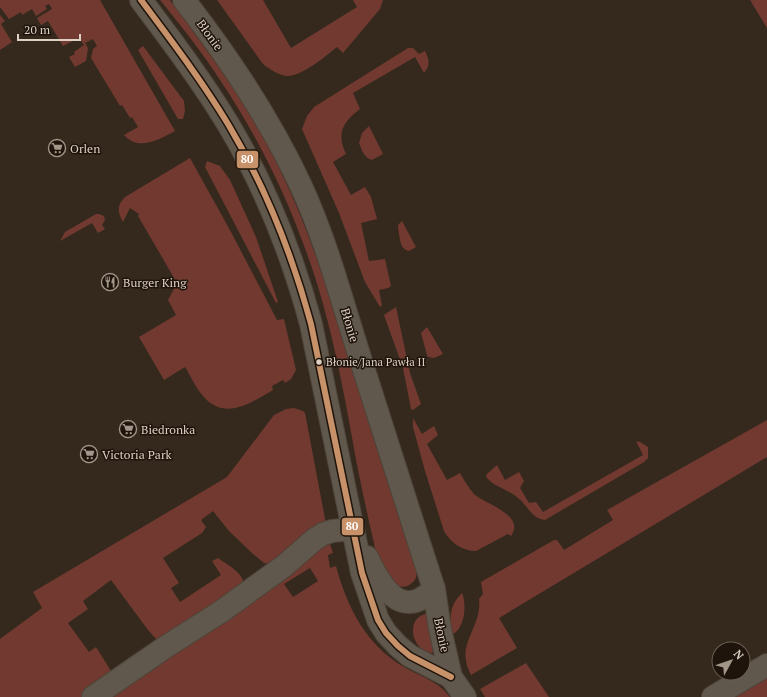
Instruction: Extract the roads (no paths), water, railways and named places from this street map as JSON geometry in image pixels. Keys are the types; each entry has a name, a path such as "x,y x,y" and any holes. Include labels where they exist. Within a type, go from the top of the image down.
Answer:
{"street":[{"name":"Błonie","path":"141,0 175,45 227,123 258,181 279,228 300,284 311,324 362,573 378,620 386,633 410,656 451,677"},
{"name":"Błonie","path":"184,0 226,56 282,147 302,187 327,249 434,590 440,629 451,677 464,697"},
{"path":"93,697 167,646 222,611 284,566 314,539 332,531 353,529 378,578 387,590 396,598 409,602 422,598 434,590"},
{"path":"713,697 767,665"}],"place":[{"name":"Orlen","path":"57,148"},
{"name":"Burger King","path":"110,282"},
{"name":"Błonie/Jana Pawła II","path":"319,362"},
{"name":"Biedronka","path":"128,429"},
{"name":"Victoria Park","path":"89,454"}]}
